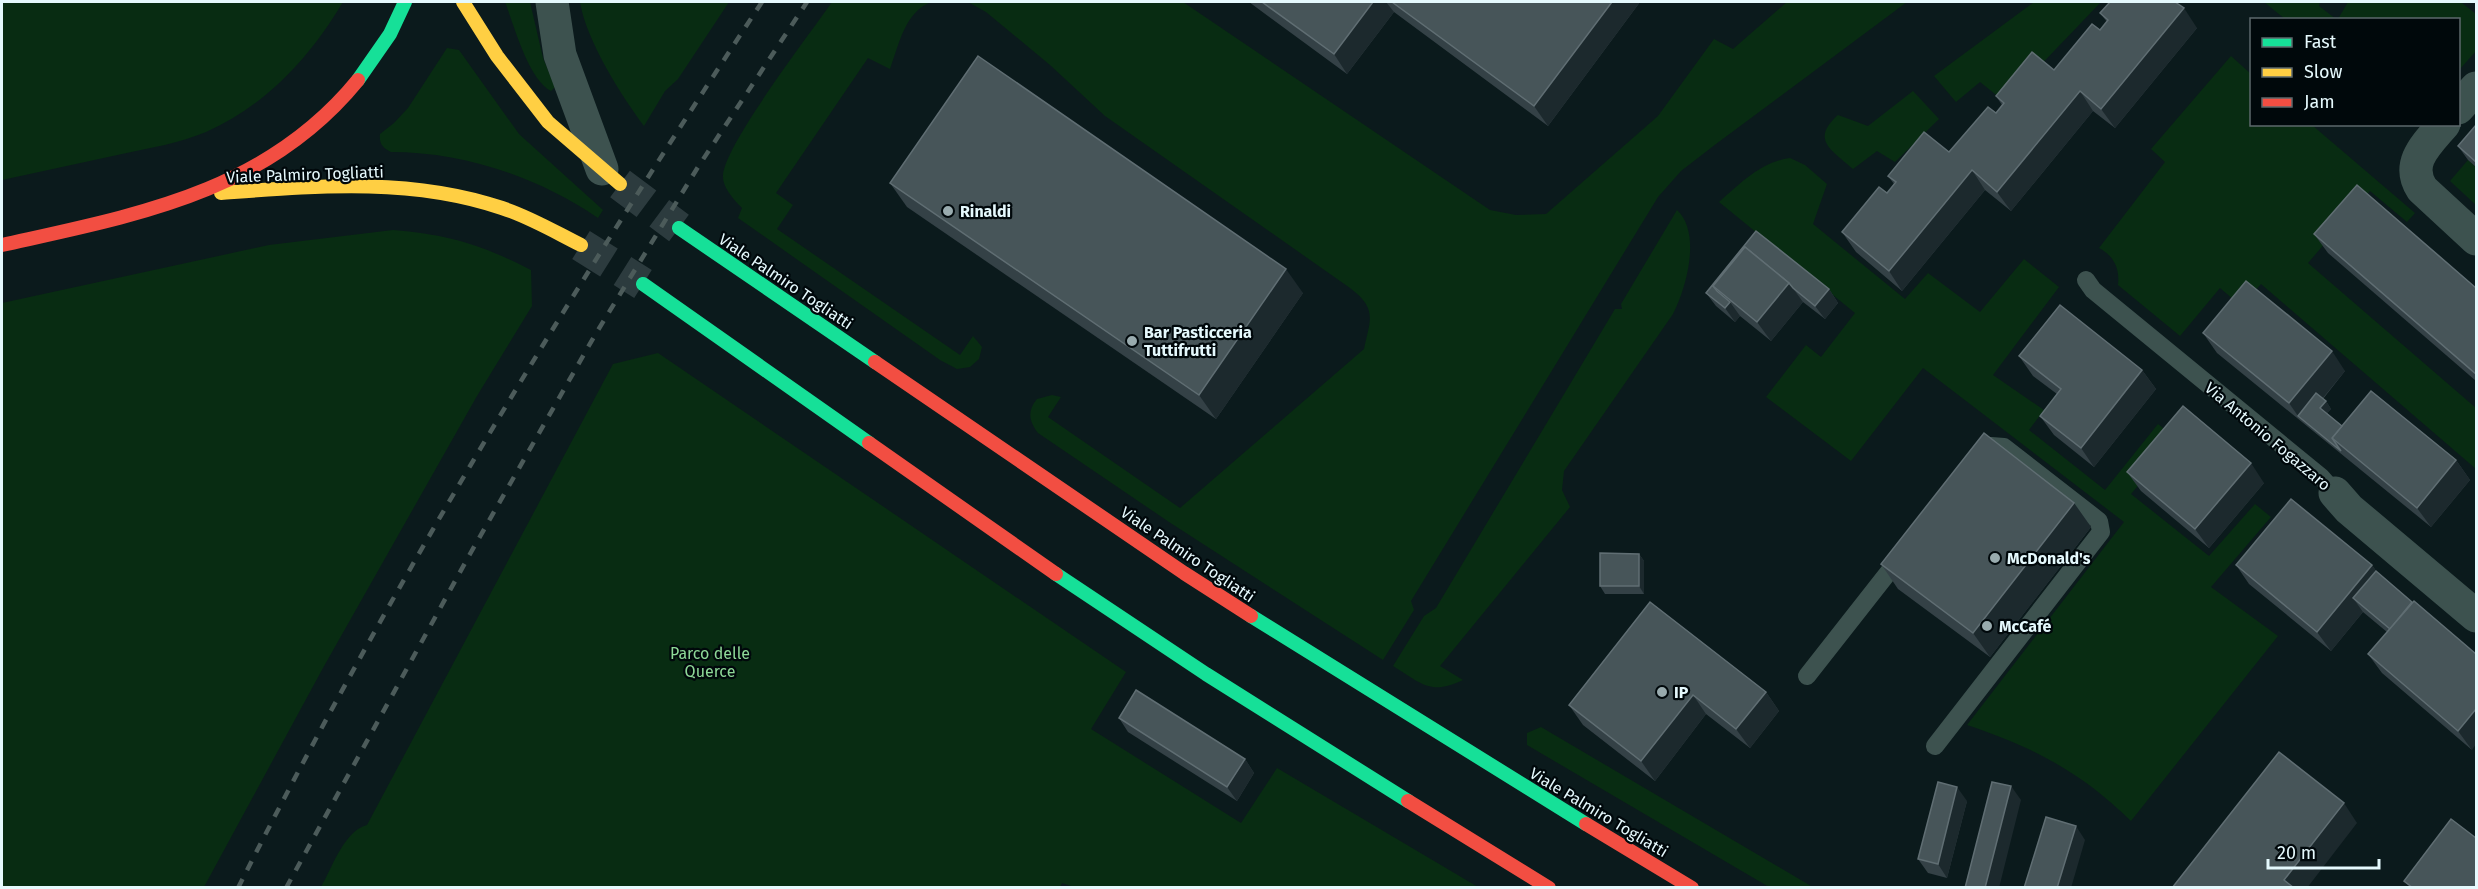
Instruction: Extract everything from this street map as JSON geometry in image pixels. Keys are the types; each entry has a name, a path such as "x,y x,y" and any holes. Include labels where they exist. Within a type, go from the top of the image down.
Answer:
{"main road":[{"path":"2,245 142,213 199,195 250,173 320,124 356,85 387,38 405,2"},
{"path":"463,2 497,56 548,122 611,176"},
{"name":"Viale Palmiro Togliatti","path":"199,195 317,186 424,189 495,205 581,245"},
{"name":"Viale Palmiro Togliatti","path":"679,228 1184,573 1452,743 1692,888"},
{"path":"643,284 955,504 1152,638 1288,727 1549,888"}],"street":[{"path":"552,2 560,55 611,176"},
{"path":"2460,106 2476,88"},
{"path":"2442,126 2418,157 2416,180 2422,189 2476,238"},
{"name":"Via Antonio Fogazzaro","path":"2335,493 2349,509 2476,616"}],"lane":[{"name":"Via Antonio Fogazzaro","path":"2086,280 2093,290 2321,477 2335,493"},
{"path":"1935,747 2101,532 2099,520 2004,447 1991,446 1968,474"},
{"path":"1807,676 1916,538"}],"green space":[{"path":"2,2 343,2 316,42 285,78 267,94 228,121 196,136 175,142 2,180"},
{"path":"505,2 530,2 543,58 555,87 551,91 543,85 529,64"},
{"path":"580,2 729,2 678,79 665,91 644,126 615,83 597,50 589,33"},
{"path":"832,2 931,2 915,13 909,21 890,69 868,58 776,193 793,205 777,229 960,355 973,336 982,347 979,359 970,367 957,369 940,360 738,218 742,208 725,186 723,177 726,163 736,142 769,90"},
{"path":"968,2 1183,2 1490,210 1516,215 1546,214 1658,116 1714,39 1733,49 1787,2 1907,2 1681,171 1658,197 1411,601 1414,610 1383,660 1169,522 1038,433 1030,416 1037,399 1052,395 1061,397 1048,417 1180,508 1364,349 1370,322 1365,302 1350,288 1105,116 1050,65 986,12"},
{"path":"2034,2 2101,2 2005,102 1980,82 1956,102 1934,76"},
{"path":"2264,2 2320,2 2319,6 2335,18 2284,18"},
{"path":"2348,2 2462,3 2476,14 2476,51 2460,69 2460,18 2339,18"},
{"path":"447,48 459,50 519,134 603,210 598,218 551,190 499,170 446,157 391,152 383,147 380,134 408,108"},
{"path":"2231,56 2250,73 2250,126 2313,126 2415,213 2407,222 2370,191 2308,263 2476,408 2476,469 2261,284 2241,306 2220,288 2180,336 2118,285 2115,264 2109,255 2099,248 2165,162 2151,149"},
{"path":"1913,91 1939,119 1895,162 1877,151 1853,169 1827,144 1826,131 1838,115 1868,126"},
{"path":"1790,158 1805,165 1827,184 1813,224 1905,299 1928,273 1980,312 2024,259 2059,287 1993,375 2044,410 2029,430 2105,490 2158,424 2177,439 2131,494 2209,556 2255,504 2271,517 2211,587 2278,636 2131,821 2094,788 2055,763 2013,742 1967,725 2124,522 1923,368 1851,461 1766,397 1806,345 1821,357 1855,313 1719,202 1761,169"},
{"path":"2468,160 2476,167 2476,205 2450,181"},
{"path":"1677,210 1685,220 1689,232 1689,261 1683,290 1673,314 1564,471 1562,490 1570,507 1440,666 1463,680 1442,687 1419,682 1393,666 1424,616 1436,608 1615,309 1622,309 1621,304"},
{"path":"393,230 464,242 496,253 531,270 532,306 477,396 323,668 204,887 2,887 2,303 269,245"},
{"name":"Parco delle Querce","path":"658,353 1126,672 1091,729 1241,823 1277,768 1478,887 1077,888 1062,883 1060,888 321,887 345,842 367,825 613,364"},
{"path":"1541,727 1811,887 1769,887 1527,745 1527,733"}],"building":[{"path":"1262,2 1373,2 1334,54"},
{"path":"1392,2 1612,2 1534,106"},
{"path":"2110,2 2175,2 2184,8 2101,109 2080,91 1997,192 1972,170 1889,271 1842,232 1879,187 1887,193 1896,182 1888,176 1924,132 1949,152 1988,107 1996,113 2004,103 1996,96 2032,52 2054,70 2092,24 2100,30 2108,20 2100,13"},
{"path":"978,56 1286,269 1199,395 890,183"},
{"path":"2476,125 2476,162 2458,146"},
{"path":"2357,185 2476,288 2476,374 2314,234"},
{"path":"1756,231 1829,289 1815,306 1745,247 1713,286 1730,302 1725,308 1706,293"},
{"path":"1745,247 1789,283 1757,322 1713,286"},
{"path":"2246,281 2332,351 2289,403 2203,333"},
{"path":"2060,305 2142,370 2081,448 2040,416 2061,389 2019,356"},
{"path":"2371,391 2456,460 2417,508 2332,438"},
{"path":"2316,393 2326,401 2320,408 2342,426 2332,438 2341,451 2298,416"},
{"path":"2183,406 2251,463 2195,529 2127,472"},
{"name":"McDonald's","path":"1984,433 2074,503 1973,633 1881,564"},
{"path":"2291,499 2372,565 2317,632 2236,565"},
{"path":"1600,553 1639,554 1639,586 1600,586"},
{"path":"2376,571 2412,602 2390,629 2353,598"},
{"path":"2414,601 2476,654 2476,709 2458,731 2368,654"},
{"path":"1650,602 1766,692 1736,729 1693,695 1641,761 1569,705"},
{"path":"1136,690 1245,759 1227,787 1119,718"},
{"path":"2279,752 2344,803 2284,880 2294,888 2172,888"},
{"path":"1938,782 1957,787 1938,864 1918,859"},
{"path":"1992,782 2011,786 1985,888 1965,888"},
{"path":"2046,817 2076,826 2057,888 2024,888"},
{"path":"2451,819 2476,838 2476,888 2413,888 2404,881"}],"tunnel":[{"path":"620,184 679,228"},
{"path":"581,245 643,284"}],"railway":[{"path":"238,888 359,660 487,437 622,218 762,2"},
{"path":"286,888 470,554 595,335 698,167 807,2"}],"traffic: fast":[{"path":"358,80 390,34 405,2"},
{"path":"679,228 875,362"},
{"path":"643,284 869,443"},
{"path":"1056,574 1206,674 1408,801"},
{"path":"1251,616 1586,824"}],"traffic: slow":[{"path":"463,2 497,56 548,122 620,184"},
{"path":"221,193 327,186 363,186 433,192 468,198 502,208 581,245"}],"traffic: jam":[{"path":"2,245 149,209 196,194 240,174 282,149 322,118 358,80"},
{"path":"875,362 1184,573 1251,616"},
{"path":"869,443 1056,574"},
{"path":"1408,801 1549,888"},
{"path":"1586,824 1692,888"}],"place":[{"name":"Rinaldi","path":"948,211"},
{"name":"Bar Pasticceria Tuttifrutti","path":"1132,341"},
{"name":"McDonald's","path":"1995,558"},
{"name":"McCafé","path":"1987,626"},
{"name":"IP","path":"1662,692"}]}
